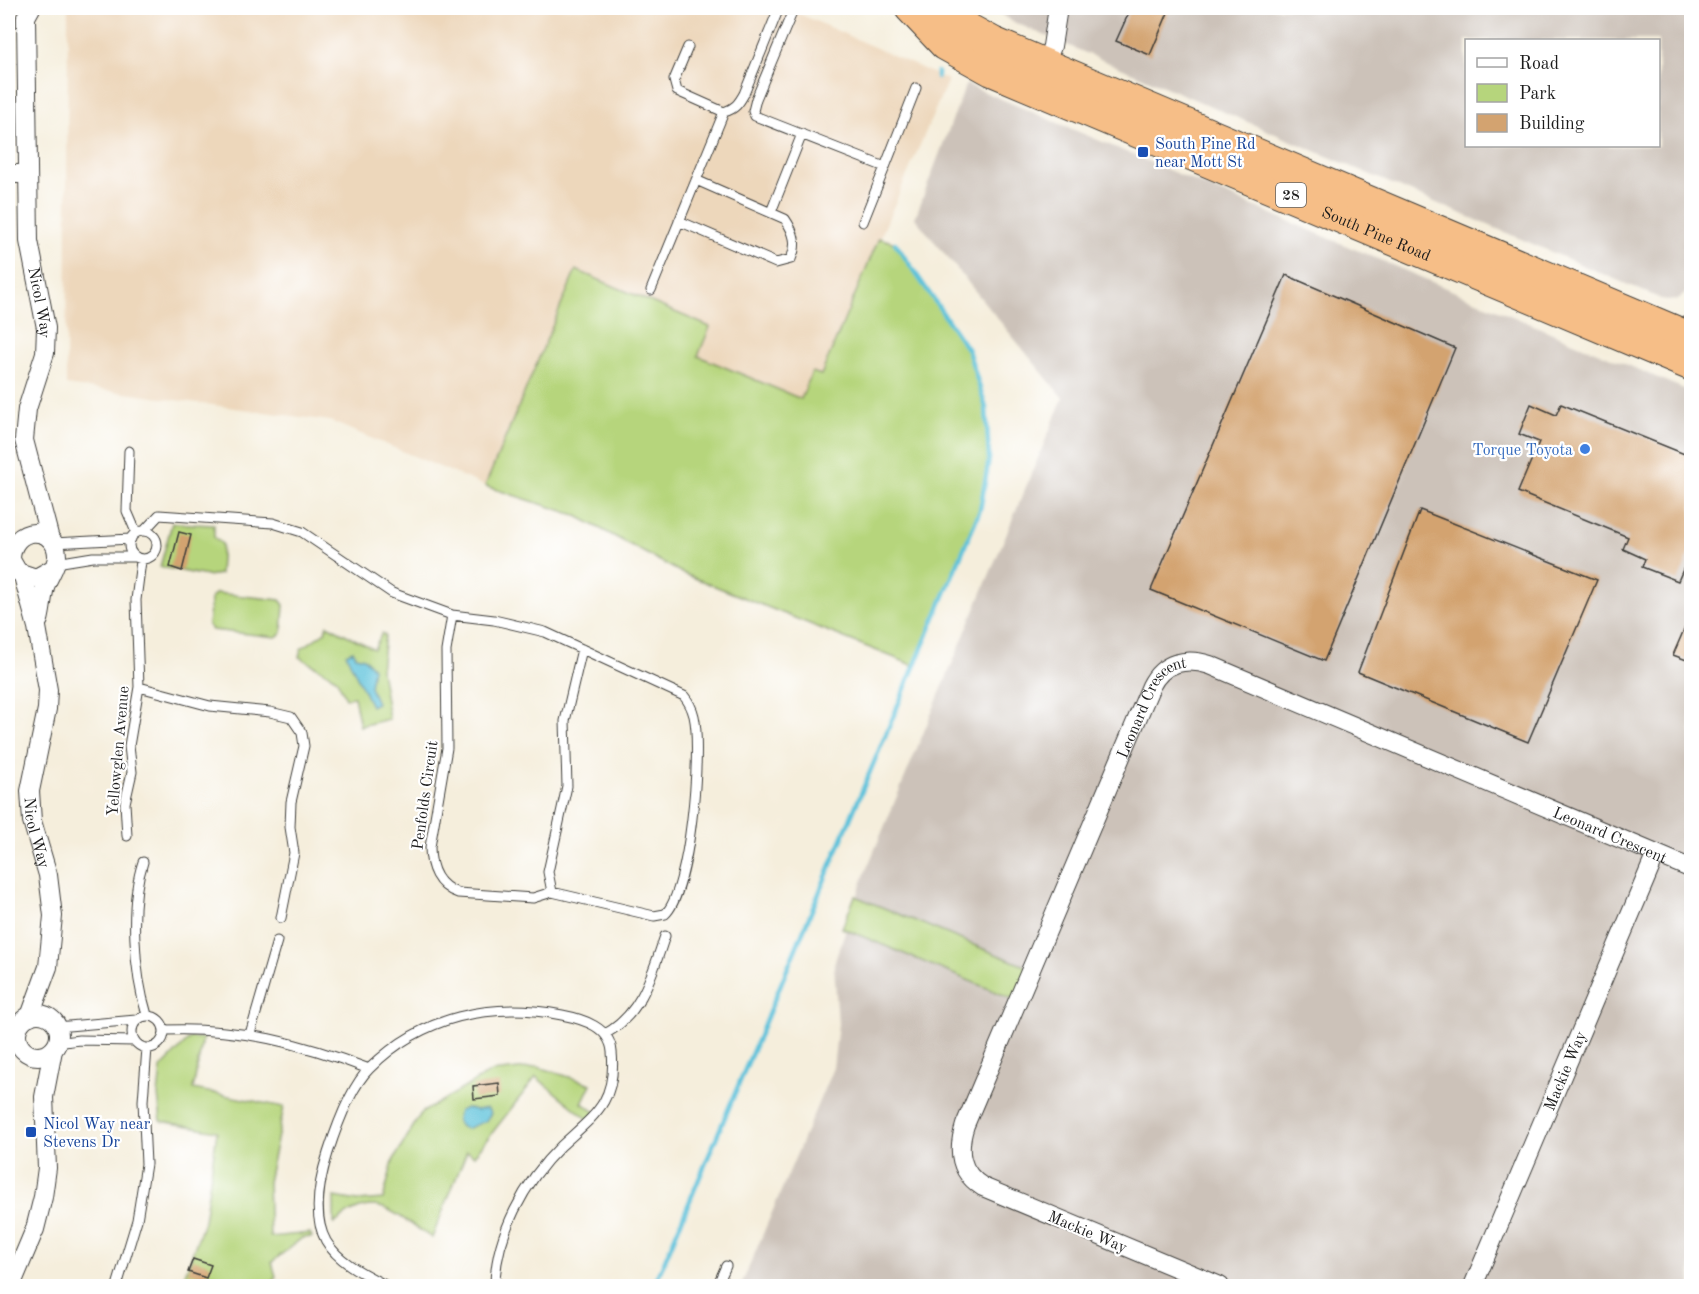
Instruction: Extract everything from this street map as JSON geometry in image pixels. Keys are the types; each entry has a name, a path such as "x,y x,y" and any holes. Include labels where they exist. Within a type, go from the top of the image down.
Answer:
{"highway":[{"name":"South Pine Road","path":"910,8 932,34 959,55 1041,77 1690,353"},
{"name":"South Pine Road","path":"943,8 976,34 1041,77"}],"street":[{"name":"Nicol Way","path":"31,8 26,17 29,241 46,328 45,353 24,424 24,440 51,541"},
{"path":"1041,77 1052,46 1058,8"},
{"path":"8,174 27,174"},
{"name":"Nicol Way","path":"14,541 26,527 35,486"},
{"path":"32,533 51,541 57,556 54,566 36,578 15,569 11,552 14,541 32,533"},
{"name":"Nicol Way","path":"37,627 54,566"},
{"name":"Nicol Way","path":"11,1287 35,1229 43,1197 48,1159 44,1097 55,1035 48,967 53,934 52,897 32,821 30,791 47,709 46,670 37,627 15,569"},
{"name":"Leonard Crescent","path":"963,1166 960,1149 965,1125 1150,686 1160,673 1176,663 1190,660 1210,665 1692,869"},
{"name":"Mackie Way","path":"1473,1287 1656,854"},
{"name":"Nicol Way","path":"19,1023 48,967"},
{"path":"42,1015 55,1035 41,1056 19,1048 17,1036 19,1023 42,1015"},
{"name":"Nicol Way","path":"19,1048 44,1097"},
{"name":"Mackie Way","path":"963,1166 971,1178 983,1187 1220,1287"}],"lane":[{"path":"651,290 724,112 739,104 779,8"},
{"path":"753,111 794,8"},
{"path":"688,47 674,80 676,91 724,112"},
{"path":"863,222 916,88"},
{"path":"739,104 753,111 755,116 885,167"},
{"path":"771,212 802,134"},
{"path":"680,221 776,263 791,259 795,242 784,219 696,180"},
{"path":"129,451 127,511 137,533 130,548 137,559"},
{"name":"Penfolds Circuit","path":"137,533 159,515 273,523 302,532 392,593 452,615 523,625 677,690 690,704 696,724 694,806 688,845 673,904 665,914 654,916 552,892 533,898 458,893 445,886 433,871 430,847 447,748 446,651 452,615"},
{"path":"51,541 137,533 154,535 157,542 156,552 151,559 111,555 65,559 54,566"},
{"name":"Yellowglen Avenue","path":"127,836 125,803 132,772 129,746 138,687 137,559"},
{"path":"552,892 548,872 567,786 565,721 569,693 582,649"},
{"path":"138,687 210,706 270,712 291,717 302,732 304,746 291,802 290,827 294,853 281,918"},
{"path":"143,862 137,896 136,959 139,989 147,1015"},
{"path":"605,1035 626,1019 639,1003 665,936"},
{"path":"250,1034 277,941"},
{"path":"387,1287 335,1252 322,1233 320,1218 320,1190 332,1140 354,1092 369,1069 438,1022 472,1013 546,1012 579,1018 595,1024 605,1035 612,1049 613,1065 606,1097 595,1116 561,1147 536,1175 515,1210 502,1241 495,1287"},
{"path":"55,1035 78,1023 136,1020 147,1015 158,1018 165,1030"},
{"path":"135,1041 132,1030 136,1020"},
{"path":"165,1030 216,1030 293,1042 369,1069"},
{"path":"55,1035 135,1041 147,1048 158,1045 165,1030"},
{"path":"117,1287 136,1220 146,1164 144,1101 147,1048"},
{"path":"717,1287 726,1266"}],"shaded area":[{"path":"68,8 786,8 948,80 821,375 812,372 801,399 697,356 709,327 576,270 485,486 330,421 66,385"},
{"path":"993,8 1691,8 1691,288 1678,300 1666,301 1011,21"},
{"path":"966,84 1691,392 1691,1286 741,1286 833,1068 838,1024 834,964 865,873 1063,398 915,218"}],"green space":[{"path":"879,238 895,243 968,350 986,408 989,459 980,510 915,666 682,573 575,515 485,486 576,270 710,327 698,356 801,399 812,372 821,375"},
{"path":"172,523 214,525 214,537 222,544 220,574 207,576 160,567"},
{"path":"216,593 280,600 284,605 282,633 276,637 212,630 208,625 211,598"},
{"path":"327,625 374,649 382,633 385,635 381,670 389,719 360,726 354,697 346,698 336,678 299,657 301,649 325,632"},
{"path":"855,896 1032,969 1018,1001 842,928"},
{"path":"190,1038 203,1038 193,1089 284,1107 268,1182 270,1237 310,1233 312,1237 302,1238 272,1262 276,1277 271,1286 203,1286 184,1277 204,1221 217,1131 161,1121 158,1095 161,1068"},
{"path":"538,1067 591,1084 582,1103 597,1113 590,1121 536,1077 474,1156 467,1151 432,1238 394,1213 373,1206 361,1207 334,1224 334,1197 358,1201 383,1199 393,1161 421,1113 491,1072"}],"water":[{"path":"353,651 356,656 364,658 373,668 370,687 377,703 371,706 346,654"},
{"path":"466,1108 477,1110 487,1108 491,1113 486,1121 466,1129 459,1124 457,1119 459,1111"}],"building":[{"path":"1131,8 1170,8 1150,55 1116,41"},
{"path":"1286,275 1455,348 1324,661 1151,590"},
{"path":"1531,404 1556,415 1561,404 1692,457 1692,549 1678,581 1642,567 1645,559 1623,549 1628,537 1518,492 1539,442 1519,434"},
{"path":"1420,510 1597,580 1528,742 1358,672"},
{"path":"179,532 191,535 182,571 170,567"},
{"path":"1692,611 1692,662 1673,655"},
{"path":"499,1083 500,1096 474,1099 473,1086"},
{"path":"193,1259 211,1265 206,1278 188,1272"}],"waterway":[{"path":"937,72 937,77"},
{"path":"654,1286 980,510 989,459 986,408 968,350 895,243"}],"place":[{"name":"South Pine Rd near Mott St","path":"1143,152"},
{"name":"Torque Toyota","path":"1585,449"},
{"name":"Nicol Way near Stevens Dr","path":"31,1132"}]}
